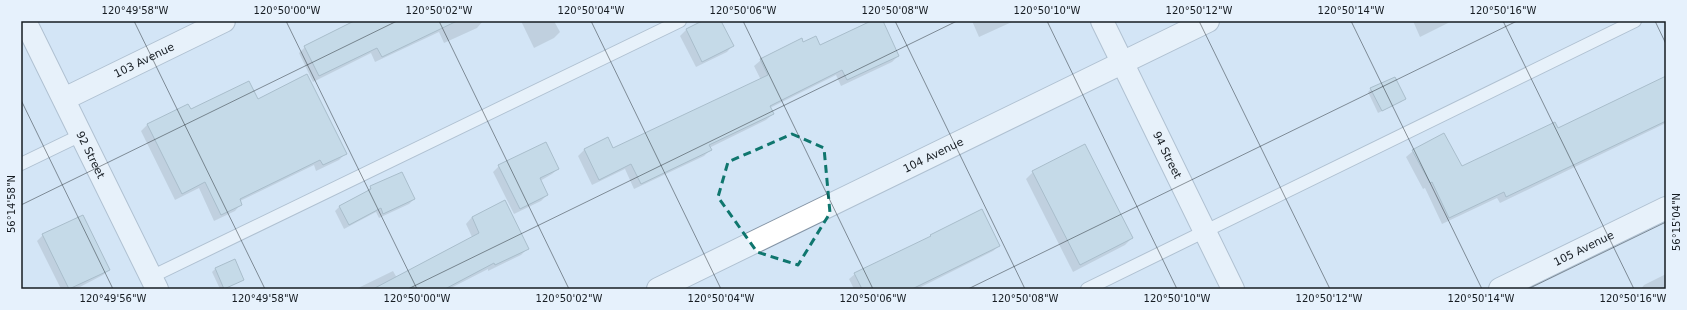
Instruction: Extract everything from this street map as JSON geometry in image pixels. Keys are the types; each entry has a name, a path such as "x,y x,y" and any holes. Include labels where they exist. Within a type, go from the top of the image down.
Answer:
{"street":[{"name":"92 Street","path":"25,21 154,283"},
{"name":"103 Avenue","path":"64,99 224,21"},
{"name":"94 Street","path":"1102,21 1206,231 1233,289"},
{"name":"104 Avenue","path":"658,289 1208,21"},
{"name":"105 Avenue","path":"1500,289 1666,208"}],"lane":[{"path":"154,283 680,21"},
{"path":"1087,289 1635,21"},
{"path":"21,164 81,135"}],"highlighted area":[{"path":"792,134 824,148 830,213 798,265 757,252 718,197 728,162"}],"building":[{"path":"354,21 457,21 382,57 377,48 319,76 304,46"},
{"path":"702,21 721,21 734,46 702,62 686,29"},
{"path":"871,21 883,21 899,56 847,80 842,70 770,106 774,114 709,145 712,150 641,184 631,164 599,180 584,149 608,137 613,148 768,75 760,59 802,38 803,42 816,36 820,45"},
{"path":"307,74 347,154 323,165 320,160 240,199 242,205 221,215 205,182 182,194 147,124 188,104 191,109 249,81 258,99"},
{"path":"1666,76 1666,121 1506,197 1504,192 1449,218 1432,182 1430,183 1412,150 1444,133 1462,166 1555,122 1558,128"},
{"path":"1395,77 1406,99 1382,111 1370,88"},
{"path":"546,142 559,169 540,178 548,195 520,209 498,165"},
{"path":"1085,144 1133,238 1080,265 1032,171"},
{"path":"402,172 415,199 383,214 381,208 349,225 339,206 371,189 370,186"},
{"path":"505,200 529,249 495,265 494,263 445,289 373,289 479,233 472,217"},
{"path":"982,209 1000,246 912,289 862,289 854,273 931,236 930,235"},
{"path":"83,215 110,270 69,289 42,234"},
{"path":"235,259 244,280 224,289 215,268"}]}
